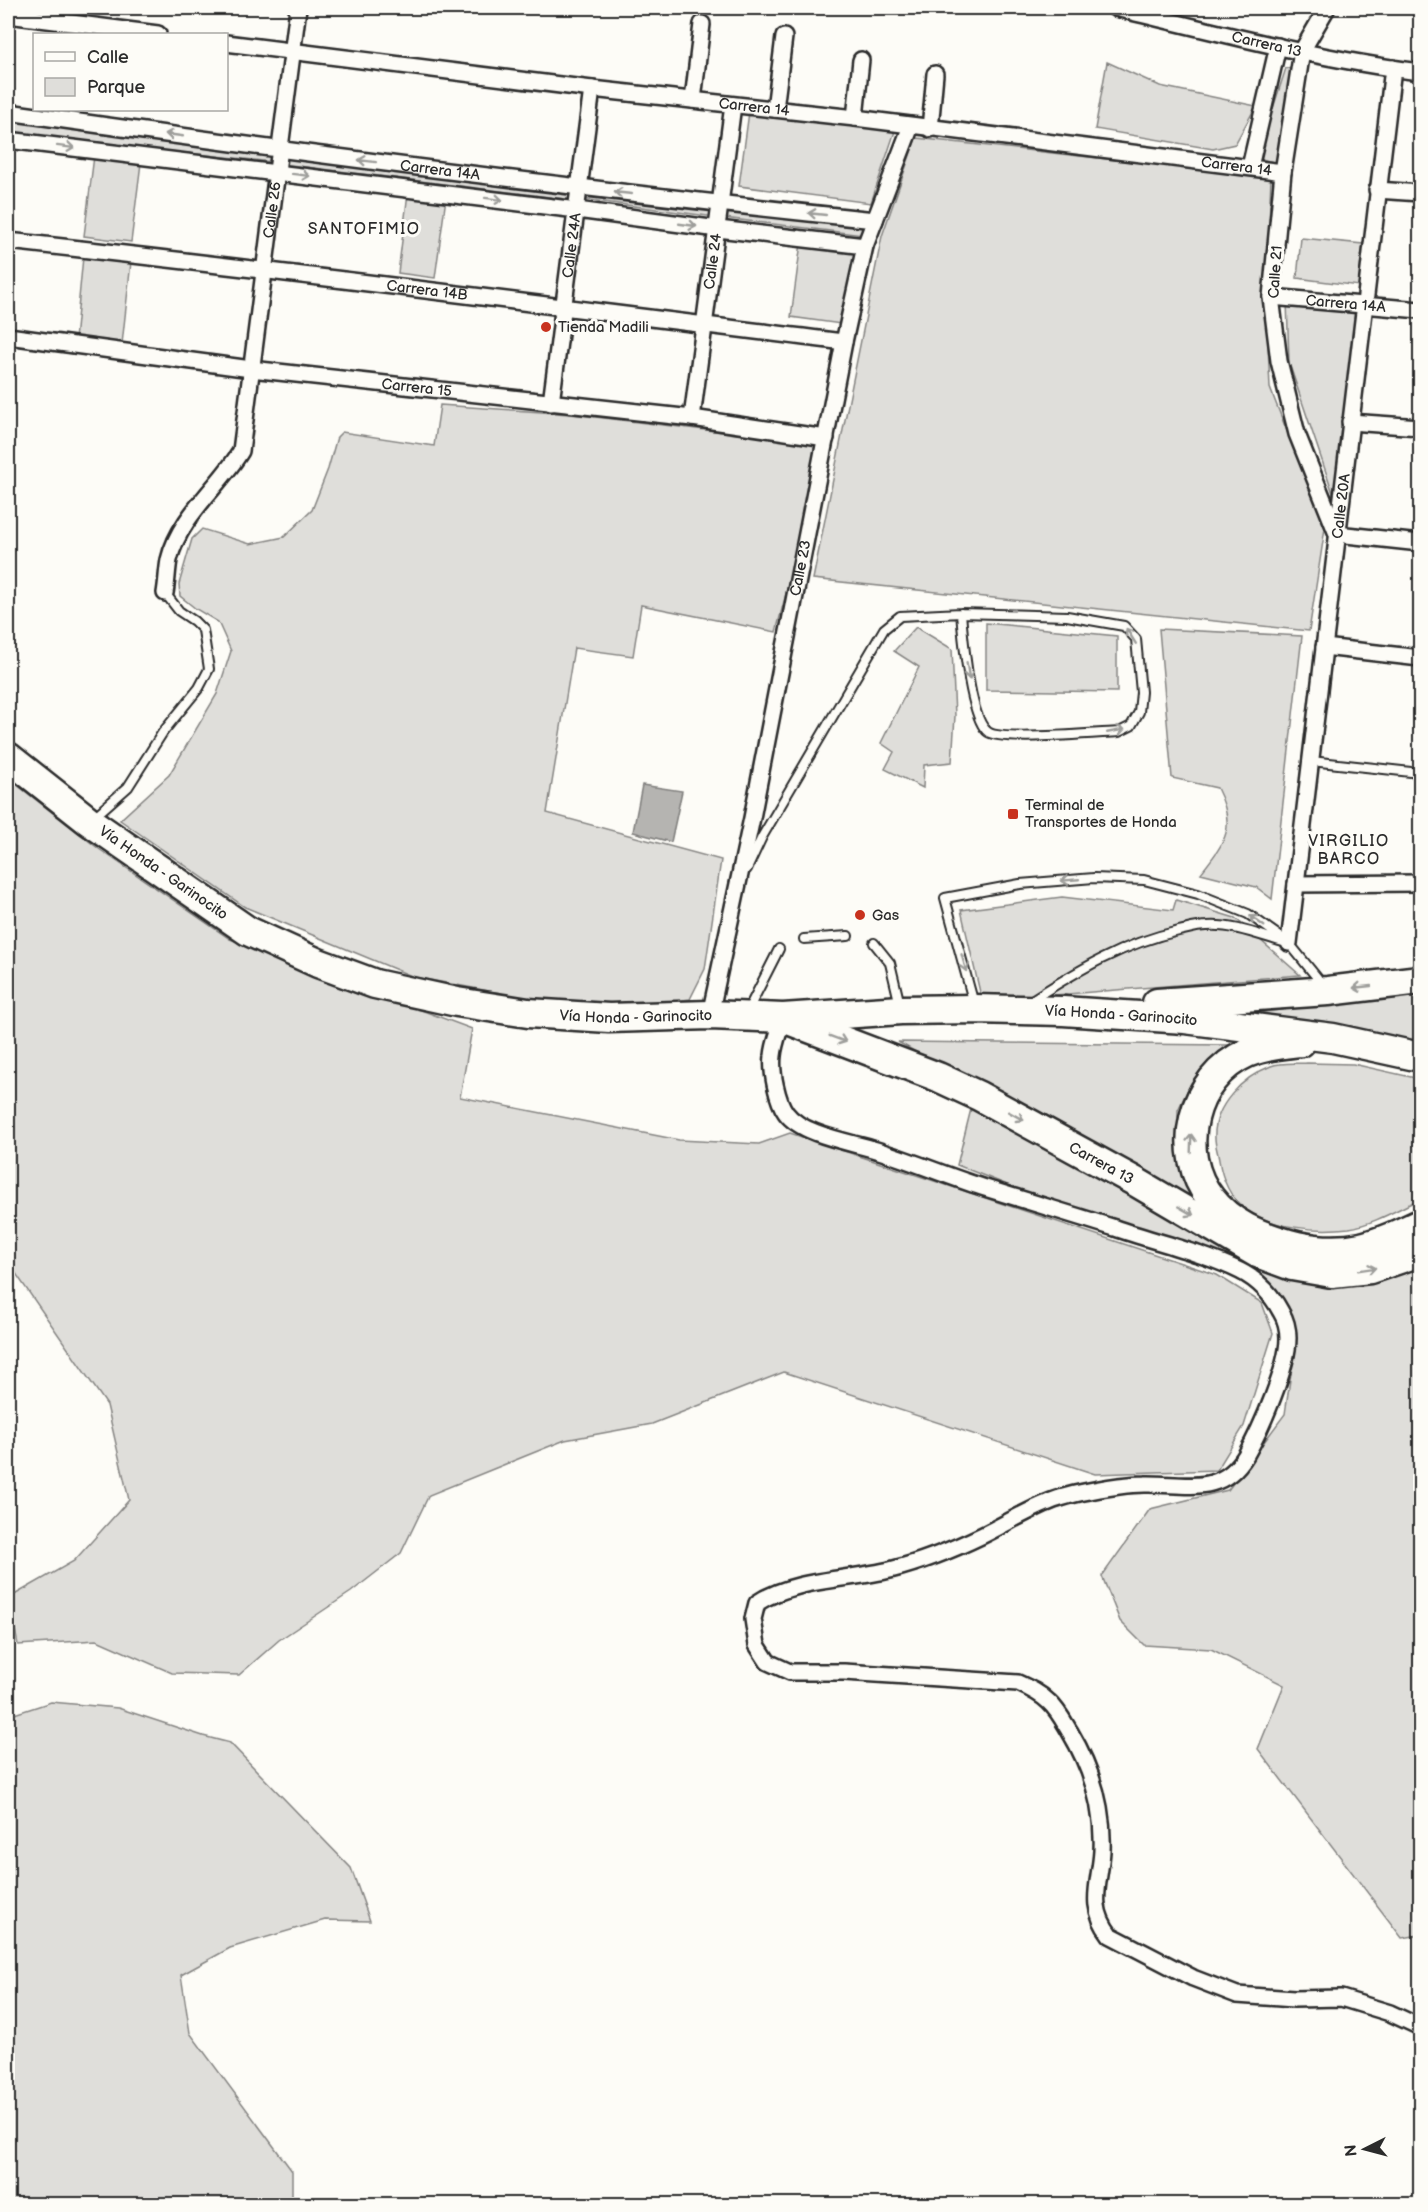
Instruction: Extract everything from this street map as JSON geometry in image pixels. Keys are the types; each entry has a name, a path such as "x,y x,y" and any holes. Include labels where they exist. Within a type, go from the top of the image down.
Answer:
{"highway":[{"name":"Vía Honda - Garinocito","path":"8,757 89,821 248,931 318,963 375,984 457,1002 528,1013 609,1018 710,1015 783,1018 901,1010 1063,1011 1185,1019 1333,1038"},
{"path":"1063,1011 1328,991 1420,980"},
{"name":"Carrera 13","path":"783,1018 938,1077 979,1096 1136,1182 1257,1253 1293,1266 1332,1273 1370,1269 1420,1252"},
{"path":"1420,1058 1333,1038 1279,1045 1247,1053 1226,1067 1203,1092 1192,1121 1191,1152 1197,1177 1212,1200 1236,1222 1265,1237 1299,1246 1328,1250 1359,1247 1391,1237 1420,1224"}],"street":[{"name":"Calle 26","path":"165,593 170,558 184,527 214,486 231,469 241,451 298,8"},
{"name":"Carrera 13","path":"1115,8 1278,46 1393,69 1420,72"},
{"name":"Calle 21","path":"1327,8 1302,51 1283,172 1272,297 1279,361 1297,434 1337,534"},
{"path":"8,15 150,33"},
{"path":"693,100 702,24"},
{"path":"775,109 784,37"},
{"name":"Carrera 14","path":"228,43 592,89 1250,166 1283,172"},
{"path":"1250,166 1278,46"},
{"path":"855,118 861,60"},
{"name":"Calle 20A","path":"1289,943 1393,69"},
{"path":"930,129 935,74"},
{"name":"Calle 24A","path":"551,403 592,89"},
{"name":"Calle 24","path":"692,418 722,204 733,105"},
{"name":"Carrera 14A","path":"8,111 280,151 579,188 875,220"},
{"name":"Calle 23","path":"710,1015 865,246 911,126"},
{"name":"Carrera 14A","path":"8,140 865,246"},
{"path":"1377,190 1420,193"},
{"name":"Carrera 14B","path":"8,241 266,269 844,342"},
{"name":"Carrera 14A","path":"1272,297 1420,310"},
{"name":"Carrera 15","path":"8,336 251,369 692,418 826,438"},
{"path":"1350,422 1420,428"},
{"path":"1337,534 1420,543"},
{"path":"1324,647 1420,658"},
{"path":"1296,884 1420,883"},
{"path":"783,1018 772,1056 775,1080 779,1099 786,1113 797,1124 820,1134 879,1151 981,1187 1074,1215 1242,1272 1259,1283 1273,1299 1287,1327 1288,1341 1272,1396 1256,1435 1244,1458 1230,1474 1215,1483 1197,1486 1134,1485 1088,1491 1056,1499 928,1558 892,1569 795,1587 770,1594 757,1603 753,1619 757,1645 768,1662 790,1672 844,1672 1018,1683 1034,1690 1050,1702 1062,1718 1090,1771 1096,1789 1102,1851 1096,1910 1101,1924 1110,1935 1193,1978 1237,1995 1294,1999 1341,1998 1390,2013 1420,2027"}],"lane":[{"path":"89,821 128,787 162,732 199,688 209,669 203,630 179,611 165,593"},
{"path":"737,889 762,837 884,629 900,616 962,613 1067,616 1124,626 1136,639 1141,692 1139,712 1131,726 1119,732 1029,737 990,734 982,727 972,699 962,613"},
{"path":"1311,761 1420,773"},
{"path":"975,1009 945,898 1020,884 1094,878 1144,880 1198,894 1248,914 1289,943 1328,991"},
{"path":"1016,1010 1082,968 1123,948 1166,934 1207,926 1237,929 1289,943"},
{"path":"804,939 848,936"},
{"path":"874,944 890,963 896,978 901,1010"},
{"path":"745,1016 779,949"}],"green space":[{"path":"1107,62 1160,86 1256,106 1235,144 1213,149 1095,129"},
{"path":"1286,68 1296,70 1279,164 1245,154 1268,124"},
{"path":"749,112 895,131 871,203 739,186"},
{"path":"8,117 275,151 272,162 8,134"},
{"path":"916,138 1271,177 1266,301 1270,388 1325,528 1309,631 813,579 882,236"},
{"path":"284,151 577,184 574,200 282,164"},
{"path":"94,156 141,163 131,242 84,236"},
{"path":"584,185 718,199 715,217 582,199"},
{"path":"408,193 446,198 435,278 398,273"},
{"path":"726,199 871,215 863,235 724,218"},
{"path":"1301,238 1363,244 1359,286 1297,278"},
{"path":"801,243 855,250 841,324 791,317"},
{"path":"83,257 131,262 122,344 75,340"},
{"path":"1287,300 1358,304 1335,499 1289,363"},
{"path":"440,405 570,414 825,444 776,632 641,605 633,656 574,648 547,813 721,860 705,969 690,999 639,1006 542,1001 414,977 245,907 120,820 169,775 217,694 231,651 218,622 180,596 179,584 192,539 202,529 250,544 284,537 312,510 328,469 337,437 342,432 434,446"},
{"path":"986,623 1117,636 1117,692 986,690"},
{"path":"916,627 952,649 955,716 952,762 924,765 923,788 885,769 894,752 881,743 919,667 894,651"},
{"path":"1159,629 1302,636 1272,899 1256,887 1201,873 1217,852 1226,833 1226,813 1217,788 1172,778"},
{"path":"8,778 99,849 230,939 472,1029 460,1097 679,1140 759,1144 790,1133 1217,1275 1262,1303 1273,1333 1244,1426 1217,1470 1095,1474 784,1372 652,1424 565,1440 429,1495 401,1553 351,1592 279,1640 239,1675 172,1673 97,1640 18,1645 9,1598 74,1561 129,1500 107,1405 8,1262"},
{"path":"1062,897 1173,910 1176,900 1235,918 1300,975 982,1001 961,910"},
{"path":"1420,992 1420,1048 1233,1016"},
{"path":"898,1042 1229,1045 1191,1083 1178,1110 1178,1143 1208,1215"},
{"path":"1279,1064 1353,1064 1420,1079 1420,1199 1368,1223 1349,1228 1308,1229 1266,1220 1253,1214 1233,1197 1224,1180 1215,1141 1216,1126 1224,1104 1240,1085 1260,1071"},
{"path":"973,1101 1220,1239 1420,1265 1420,1935 1402,1938 1258,1749 1284,1685 1211,1649 1144,1645 1120,1621 1102,1576 1150,1509 1228,1490 1285,1414 1297,1332 1280,1295 1262,1276 1226,1255 1020,1190 957,1165"},
{"path":"51,1702 118,1708 230,1743 351,1868 370,1921 325,1920 230,1948 181,1975 190,2033 292,2171 292,2204 111,2204 106,2202 100,2204 8,2204 8,1716"}],"shaded area":[{"path":"642,785 682,791 671,842 633,832"}],"place":[{"name":"Tienda Madili","path":"546,327"},
{"name":"Terminal de Transportes de Honda","path":"1013,814"},
{"name":"Gas","path":"860,915"}],"district":[{"name":"SANTOFIMIO","path":"364,228"},
{"name":"VIRGILIO BARCO","path":"1349,849"}]}
